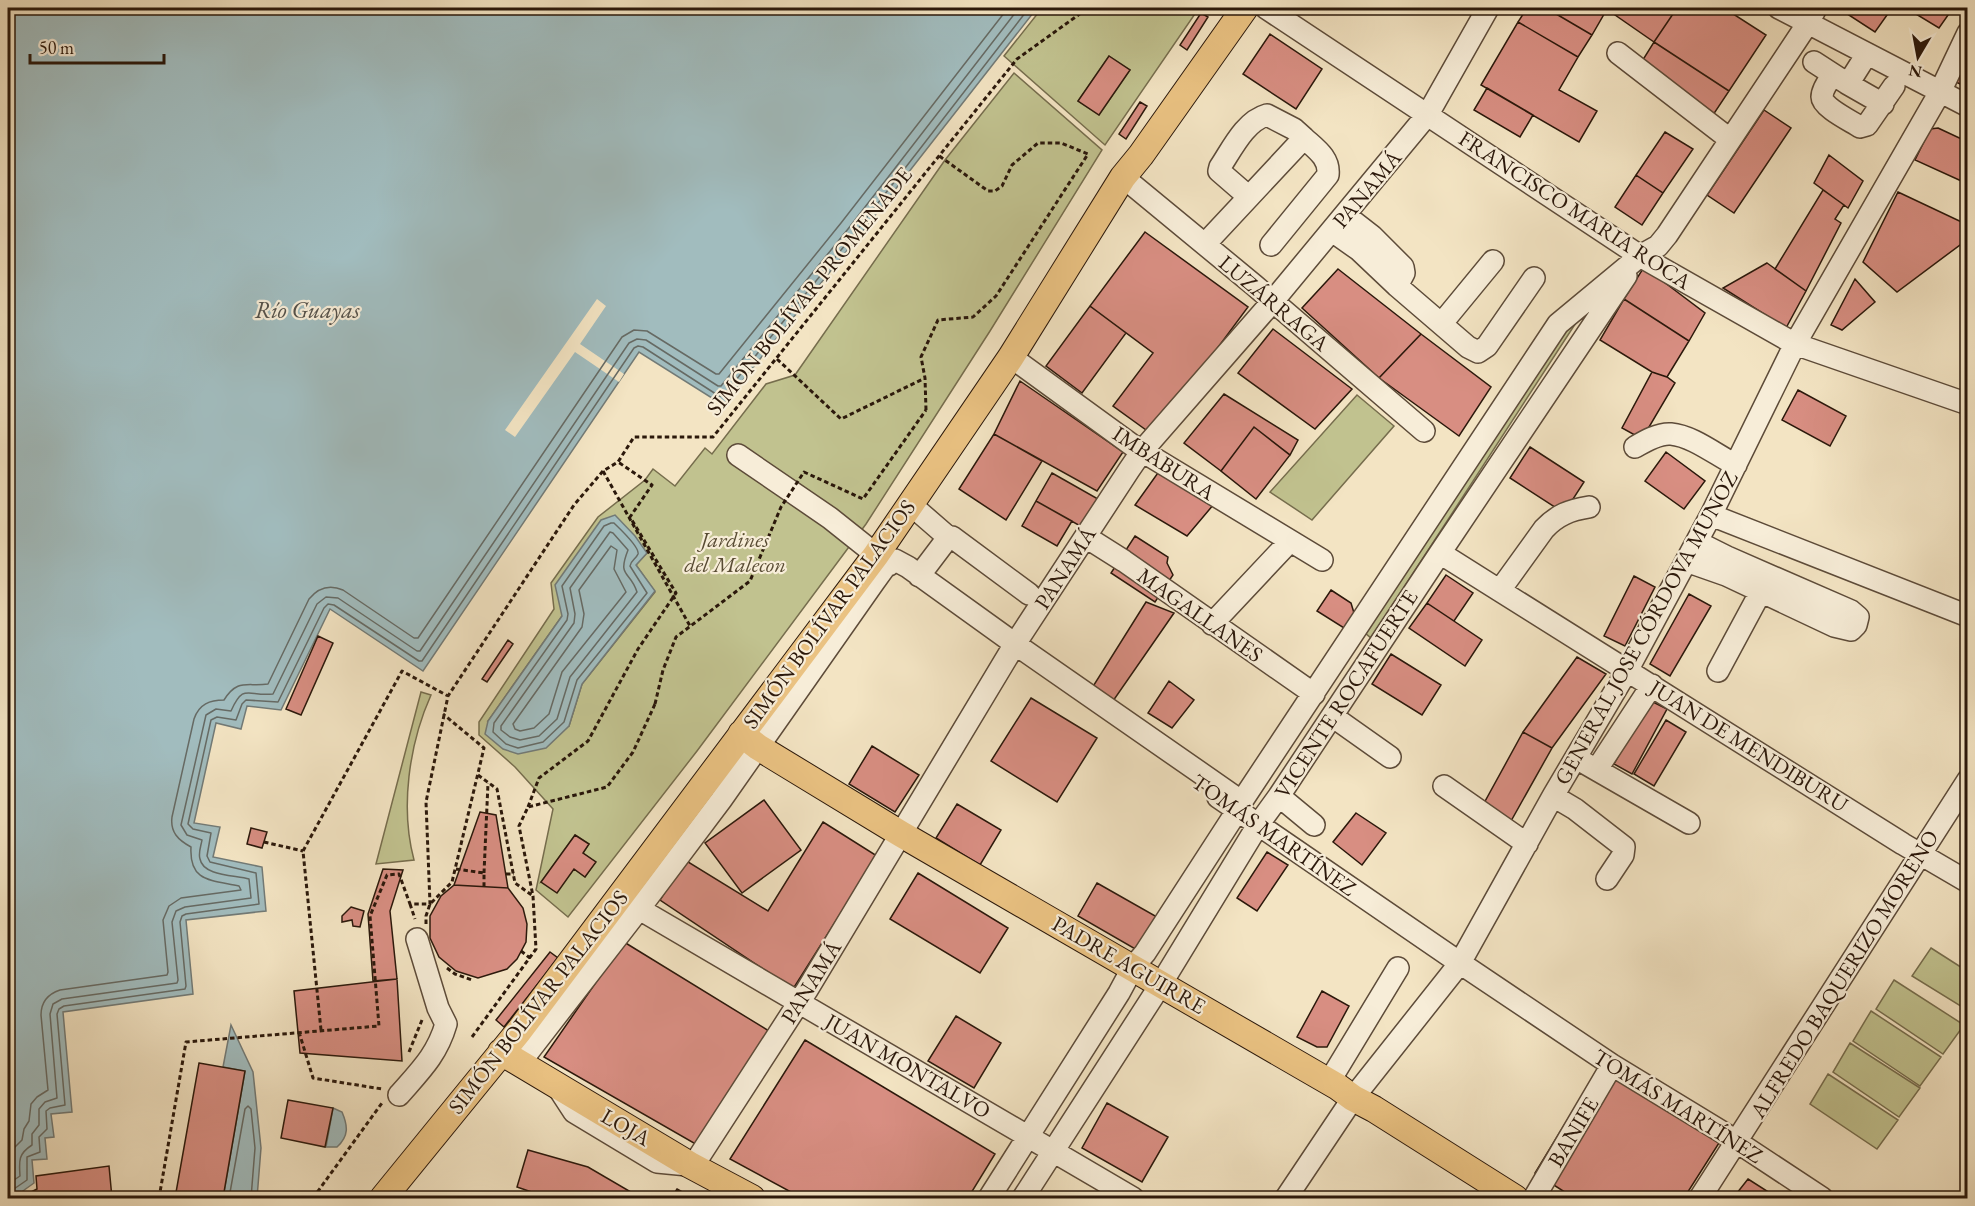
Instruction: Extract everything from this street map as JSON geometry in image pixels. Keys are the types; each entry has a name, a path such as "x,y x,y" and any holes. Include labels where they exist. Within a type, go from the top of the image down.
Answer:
{"main road":[{"name":"SIMÓN BOLÍVAR PALACIOS","path":"383,1198 501,1053 598,922 630,903 882,559 910,504 1011,357 1123,177 1245,8"},
{"name":"PADRE AGUIRRE","path":"750,741 901,834 1329,1082 1515,1198"},
{"name":"LOJA","path":"501,1053 691,1166 752,1198"}],"street":[{"name":"FRANCISCO MARIA ROCA","path":"1266,8 1640,256 1795,344 1968,404"},
{"name":"PANAMÁ","path":"691,1166 798,1002 1013,648 1142,451 1273,301 1428,114 1488,8"},
{"path":"882,559 895,560 1013,648 1238,799 1244,798 1558,324 1640,256 1658,246 1667,235 1800,13 1867,54 1968,106"},
{"name":"VICENTE ROCAFUERTE","path":"1023,1198 1161,984 1258,825 1723,134 1800,13"},
{"name":"GENERAL JOSE CÓRDOVA MUNOZ","path":"1286,1198 1353,1098 1460,963 1553,796 1628,669 1711,515 1795,344 1940,92 1968,33"},
{"path":"1618,53 1723,134"},
{"path":"1814,62 1841,79 1888,95 1867,125 1860,127 1824,104 1822,97 1823,92 1841,79 1867,54"},
{"path":"1250,196 1218,171 1257,117 1267,115 1294,129 1325,158 1329,167 1328,175 1271,245"},
{"path":"1205,244 1304,138"},
{"name":"LUZÁRRAGA","path":"1123,177 1273,301 1424,431"},
{"path":"1339,223 1359,250 1396,286 1478,352 1486,346 1534,278"},
{"path":"1442,323 1493,261"},
{"name":"IMBABURA","path":"1011,357 1142,451 1323,560"},
{"path":"1635,447 1648,439 1669,434 1688,440 1736,465"},
{"name":"TOMÁS MARTÍNEZ","path":"738,455 830,518 882,559 1013,648 1237,811 1612,1065 1737,1142 1822,1198"},
{"path":"910,504 948,537 954,537 1029,594"},
{"path":"1500,590 1552,520 1569,510 1589,507"},
{"path":"1711,515 1968,616"},
{"path":"919,576 948,537"},
{"name":"MAGALLANES","path":"1086,537 1314,694"},
{"path":"1212,624 1290,541"},
{"path":"1686,561 1726,575 1842,629 1851,630 1856,625 1858,617 1851,611 1697,542"},
{"name":"JUAN DE MENDIBURU","path":"1440,553 1968,882"},
{"path":"1718,671 1760,592"},
{"path":"1596,769 1652,685"},
{"path":"1332,716 1389,757"},
{"path":"1576,758 1689,824"},
{"name":"ALFREDO BAQUERIZO MORENO","path":"1700,1198 1968,780"},
{"path":"1444,786 1527,844"},
{"path":"1279,796 1314,825"},
{"path":"1553,796 1575,809 1624,848 1623,855 1607,879"},
{"path":"989,1198 1113,1003 1133,967 1146,953 1237,811"},
{"name":"JUAN MONTALVO","path":"630,903 1133,1198"},
{"path":"392,1095 420,1071 440,1043 446,1024 438,1008 421,933"},
{"path":"1329,1082 1398,968"},
{"name":"BANIFE","path":"1534,1198 1612,1065"}],"path":[{"name":"SIMÓN BOLÍVAR PROMENADE","path":"421,933 430,904 426,802 448,696 574,506 603,471 618,462 634,437 713,437 1017,59 1088,8"},
{"path":"528,807 607,787 633,752 655,704 663,670 676,637 750,581 781,507 804,472 863,499 926,410 925,378 921,357 938,320 973,317 996,297 1088,154 1061,142 1038,144 1012,165 1002,186 995,191 988,191 938,155"},
{"path":"777,359 841,419 925,378"},
{"path":"472,1037 536,949 533,896 519,826 539,778 588,741 638,649 676,593 630,517 652,485 618,462"},
{"path":"603,471 690,626"},
{"path":"321,1030 303,851 402,671 448,696"},
{"path":"159,1198 186,1042 379,1026 370,916 387,875 399,874 410,904 430,904 452,882 484,748 443,714"},
{"path":"478,775 497,789 516,883 533,896"},
{"path":"484,887 488,783"},
{"path":"264,842 303,851"},
{"path":"455,869 484,873"},
{"path":"506,874 514,874"},
{"path":"521,951 530,958"},
{"path":"446,967 455,974 472,980"},
{"path":"405,1061 423,1021 420,1011"},
{"path":"299,1032 313,1078 392,1095 313,1198"}],"green space":[{"path":"1042,8 1199,8 1105,145 1004,56","holes":["1109,56 1130,70 1099,115 1078,101"]},
{"name":"Jardines del Malecon","path":"1014,73 1102,150 990,331 866,524 697,751 568,917 536,890 553,809 515,767 479,735 479,722 554,609 551,583 598,517 645,480 653,469 675,486 705,448 712,454 766,384 795,375 945,160","holes":["647,553 636,565 655,592 582,684 569,726 488,721 562,616","575,835 589,844 583,853 595,862 585,877 574,869 541,882"]},
{"path":"1583,312 1371,638 1364,632 1564,328"},
{"path":"1357,395 1394,426 1312,520 1270,492"},
{"path":"421,692 431,695 417,734 409,776 408,819 414,860 376,864"},
{"path":"1931,948 1967,971 1967,1010 1912,976"},
{"path":"1894,980 1964,1025 1943,1054 1876,1009"},
{"path":"1871,1011 1941,1057 1920,1086 1853,1041"},
{"path":"1850,1043 1920,1088 1899,1117 1833,1072"},
{"path":"1828,1074 1898,1120 1877,1149 1810,1104"}],"water":[{"name":"Río Guayas","path":"8,8 1037,8 723,405 639,352 423,671 330,609 281,710 247,706 241,729 216,723 194,823 220,827 213,857 262,867 266,911 186,920 193,994 63,1012 72,1112 51,1114 54,1137 45,1138 47,1159 32,1160 34,1183 13,1198 8,1198"},
{"path":"615,515 647,553 636,565 655,591 582,684 569,726 546,748 518,754 503,749 485,734 488,721 562,616 555,585 601,520"},
{"path":"231,1025 253,1072 261,1148 257,1198 223,1198 245,1071 223,1067"},
{"path":"333,1108 342,1112 346,1131 344,1139 337,1147 326,1147"}],"pier":[{"path":"597,299 606,306 580,344 624,374 619,382 575,352 515,437 505,430"}],"building":[{"path":"1527,8 1546,8 1592,35 1578,57 1518,22"},
{"path":"1546,8 1605,8 1607,9 1592,35"},
{"path":"1605,8 1677,8 1654,42"},
{"path":"1677,8 1724,8 1766,35 1729,91 1654,42"},
{"path":"1838,8 1892,8 1875,32"},
{"path":"1906,8 1953,8 1939,28"},
{"path":"1201,13 1208,17 1187,50 1180,45"},
{"path":"1518,22 1578,57 1559,90 1597,111 1579,142 1481,85"},
{"path":"1270,34 1322,69 1296,109 1243,74"},
{"path":"1654,42 1729,91 1713,115 1639,66"},
{"path":"1968,52 1968,88 1954,81"},
{"path":"1109,56 1130,70 1099,115 1078,101"},
{"path":"1487,88 1533,115 1520,137 1474,110"},
{"path":"1140,102 1147,106 1126,139 1119,134"},
{"path":"1764,110 1791,128 1734,213 1707,195"},
{"path":"1938,128 1968,142 1968,184 1915,160 1930,129"},
{"path":"1665,132 1693,149 1663,193 1636,175"},
{"path":"1829,155 1863,181 1848,208 1814,183"},
{"path":"1636,175 1663,193 1642,225 1615,207"},
{"path":"1823,190 1844,205 1835,219 1841,223 1806,291 1775,269"},
{"path":"1898,192 1968,225 1968,239 1897,292 1863,262"},
{"path":"1145,232 1248,307 1153,435 1113,406 1153,353 1090,306"},
{"path":"1767,263 1806,291 1786,328 1723,288"},
{"path":"1644,267 1705,313 1689,341 1624,299"},
{"path":"1338,269 1421,334 1379,378 1302,308"},
{"path":"1855,279 1875,302 1842,330 1831,325"},
{"path":"1624,299 1689,341 1667,377 1652,372 1600,340"},
{"path":"1090,306 1126,333 1082,393 1046,366"},
{"path":"1273,329 1352,389 1315,429 1238,373"},
{"path":"1421,334 1491,387 1459,436 1379,378"},
{"path":"1652,372 1667,377 1675,383 1642,439 1622,428"},
{"path":"1020,381 1123,452 1097,491 994,434"},
{"path":"1798,390 1846,416 1830,446 1782,420"},
{"path":"1224,394 1298,440 1290,455 1254,427 1221,471 1184,443"},
{"path":"1254,427 1290,455 1256,499 1221,471"},
{"path":"994,434 1042,461 1006,520 959,489"},
{"path":"1530,447 1584,482 1564,513 1510,478"},
{"path":"1666,452 1705,481 1684,509 1645,481"},
{"path":"1160,470 1214,504 1187,536 1135,505"},
{"path":"1052,473 1098,499 1082,527 1036,501"},
{"path":"1036,501 1072,521 1057,546 1022,526"},
{"path":"1135,536 1168,557 1167,563 1173,575 1155,602 1111,573"},
{"path":"1446,575 1473,593 1454,621 1427,603"},
{"path":"1634,576 1655,587 1625,646 1604,636"},
{"path":"1331,590 1351,603 1354,613 1344,628 1317,611"},
{"path":"1689,594 1711,606 1670,676 1650,664"},
{"path":"1146,602 1174,613 1113,701 1092,688"},
{"path":"1427,603 1482,640 1465,666 1409,628"},
{"path":"318,636 333,643 301,715 286,709"},
{"path":"508,640 513,644 487,682 482,679"},
{"path":"1391,654 1441,685 1422,715 1372,684"},
{"path":"1577,657 1606,674 1552,748 1523,732"},
{"path":"1169,681 1194,700 1172,728 1148,713"},
{"path":"1031,698 1097,738 1057,802 991,761"},
{"path":"1649,700 1667,709 1632,774 1614,764"},
{"path":"1666,720 1686,732 1654,786 1634,774"},
{"path":"1523,732 1552,748 1511,821 1483,805"},
{"path":"872,746 919,775 895,812 849,784"},
{"path":"764,800 801,850 742,893 705,843"},
{"path":"957,804 1001,830 980,865 936,838"},
{"path":"480,812 496,815 508,888 523,908 527,924 526,942 517,959 507,969 478,978 456,971 439,957 430,938 430,916 441,896 454,885"},
{"path":"480,812 496,815 508,888 454,885"},
{"path":"1356,813 1386,833 1362,865 1333,842"},
{"path":"823,822 877,856 793,989 660,900 685,860 768,911"},
{"path":"251,828 267,832 262,848 247,844"},
{"path":"575,835 589,844 583,853 596,862 585,877 574,869 557,893 541,882"},
{"path":"1267,852 1288,865 1257,911 1237,898"},
{"path":"383,869 403,870 390,911 397,979 373,981 368,914"},
{"path":"918,873 1008,928 980,973 890,919"},
{"path":"1097,883 1157,917 1137,950 1078,916"},
{"path":"351,907 364,911 360,927 353,926 352,920 342,922 342,916"},
{"path":"624,942 769,1031 699,1146 544,1057"},
{"path":"550,952 558,958 504,1027 496,1020"},
{"path":"397,979 402,1061 300,1053 294,991"},
{"path":"1322,991 1349,1006 1327,1047 1317,1047 1297,1037"},
{"path":"956,1016 1001,1043 974,1088 928,1061"},
{"path":"805,1040 995,1154 968,1198 802,1198 730,1159"},
{"path":"199,1063 245,1071 223,1198 175,1198"},
{"path":"1601,1065 1719,1143 1684,1198 1574,1198 1535,1173"},
{"path":"288,1100 333,1108 325,1147 281,1138"},
{"path":"1107,1103 1168,1137 1142,1182 1082,1148"},
{"path":"528,1150 588,1167 636,1195 634,1198 549,1198 517,1187"},
{"path":"109,1166 112,1198 19,1198 37,1189 36,1176"},
{"path":"1748,1179 1778,1198 1733,1198"},
{"path":"677,1189 693,1198 671,1198"}]}
